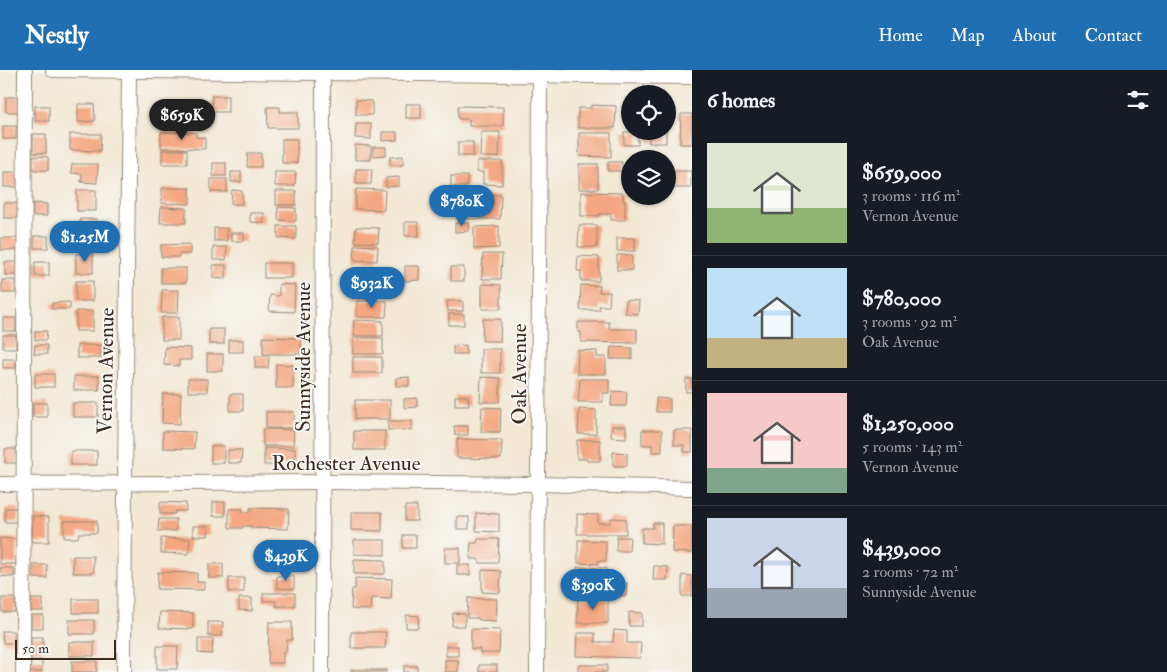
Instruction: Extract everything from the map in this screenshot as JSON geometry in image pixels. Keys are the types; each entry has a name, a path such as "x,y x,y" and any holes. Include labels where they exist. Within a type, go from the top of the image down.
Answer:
{"street":[{"path":"23,672 25,70"},
{"path":"53,70 692,77"},
{"name":"Vernon Avenue","path":"124,672 129,70"},
{"name":"Sunnyside Avenue","path":"322,672 323,73"},
{"name":"Oak Avenue","path":"537,672 540,76"},
{"name":"Rochester Avenue","path":"0,484 323,482 692,488"}],"building":[{"path":"212,96 228,96 228,112 212,112"},
{"path":"6,97 20,97 20,112 6,112"},
{"path":"356,100 372,101 372,115 356,115"},
{"path":"78,104 94,104 95,121 78,122"},
{"path":"181,104 192,104 192,127 161,127 161,113 181,113"},
{"path":"406,104 421,104 421,118 406,118"},
{"path":"591,105 616,106 615,128 578,128 578,108 591,108"},
{"path":"35,106 49,106 49,121 35,121"},
{"path":"458,106 503,107 503,126 469,126 469,119 458,119"},
{"path":"267,107 280,107 280,112 298,112 298,128 268,128"},
{"path":"681,114 692,114 692,144 680,144"},
{"path":"356,124 371,124 371,139 355,138"},
{"path":"3,126 16,126 16,139 3,139"},
{"path":"161,132 196,133 196,137 205,138 205,149 161,148"},
{"path":"382,132 397,132 397,140 382,141"},
{"path":"481,132 500,132 499,157 480,157"},
{"path":"579,133 611,133 611,157 579,156"},
{"path":"33,134 46,134 46,153 33,153"},
{"path":"70,134 101,134 100,151 70,150"},
{"path":"282,139 297,139 297,163 282,163"},
{"path":"624,140 638,140 638,145 624,145"},
{"path":"649,140 666,140 666,143 649,143"},
{"path":"458,142 473,142 473,156 458,156"},
{"path":"355,145 371,146 371,160 355,160"},
{"path":"373,147 386,147 386,155 373,156"},
{"path":"162,150 187,150 187,164 162,164"},
{"path":"248,153 261,153 261,167 247,167"},
{"path":"33,156 48,157 48,170 33,170"},
{"path":"403,156 403,165 390,165 390,157"},
{"path":"477,161 502,161 502,185 483,184 483,172 477,172"},
{"path":"608,162 621,162 621,171 608,171"},
{"path":"213,163 226,163 226,176 213,176"},
{"path":"72,164 98,164 97,183 81,182 82,174 71,173"},
{"path":"579,164 598,164 598,189 579,189"},
{"path":"356,169 372,169 371,184 356,184"},
{"path":"676,171 691,171 691,188 676,188"},
{"path":"4,172 19,172 19,187 4,187"},
{"path":"231,172 241,172 241,182 231,182"},
{"path":"275,172 296,172 295,186 275,186"},
{"path":"451,176 467,176 467,187 451,187"},
{"path":"399,177 399,186 386,187 386,178"},
{"path":"211,179 227,179 227,192 211,192"},
{"path":"162,188 190,188 190,204 162,203"},
{"path":"356,189 385,190 384,210 355,209"},
{"path":"77,190 96,190 96,211 77,211"},
{"path":"232,190 242,191 242,204 231,204"},
{"path":"454,190 467,191 467,202 454,202"},
{"path":"276,191 296,191 296,205 276,205"},
{"path":"581,192 621,193 621,205 625,205 625,220 611,220 611,214 581,216"},
{"path":"482,195 501,195 500,219 468,219 468,205 482,205"},
{"path":"4,203 19,203 19,218 4,218"},
{"path":"33,203 47,204 47,216 33,216"},
{"path":"161,207 186,208 186,223 160,223"},
{"path":"278,207 296,208 296,221 278,220"},
{"path":"250,213 264,213 264,223 250,222"},
{"path":"80,219 97,219 97,239 80,239"},
{"path":"405,222 418,222 419,236 405,236"},
{"path":"455,223 469,223 469,231 455,232"},
{"path":"579,225 597,225 597,247 578,247"},
{"path":"278,226 296,226 296,239 278,238"},
{"path":"499,226 499,248 474,249 474,227"},
{"path":"356,227 379,228 378,243 355,242"},
{"path":"214,228 227,228 227,241 214,241"},
{"path":"231,233 244,233 244,241 231,241"},
{"path":"34,236 48,236 48,248 34,248"},
{"path":"1,238 18,238 18,250 1,250"},
{"path":"617,238 635,238 635,251 617,251"},
{"path":"190,244 190,254 179,254 179,257 161,257 161,245"},
{"path":"355,245 378,246 377,261 354,260"},
{"path":"213,247 227,247 226,260 213,260"},
{"path":"76,254 93,254 93,273 76,273"},
{"path":"483,254 502,254 501,279 482,279"},
{"path":"617,255 632,255 632,270 617,270"},
{"path":"578,256 599,257 599,281 581,281 581,271 577,271"},
{"path":"5,262 18,262 18,275 5,275"},
{"path":"35,262 49,262 49,276 35,276"},
{"path":"264,263 292,263 292,278 264,278"},
{"path":"213,265 226,265 226,279 213,278"},
{"path":"405,266 419,266 419,280 405,281"},
{"path":"451,267 464,267 464,281 451,281"},
{"path":"161,268 186,268 186,283 161,283"},
{"path":"354,269 373,270 372,278 383,278 382,293 372,292 372,298 353,297"},
{"path":"2,280 15,280 15,293 2,293"},
{"path":"76,281 93,281 93,301 76,301"},
{"path":"279,284 295,285 294,312 269,311 270,295 279,296"},
{"path":"482,284 501,285 501,309 482,309"},
{"path":"581,285 600,286 599,292 610,292 609,306 599,306 600,310 580,310"},
{"path":"162,290 179,290 178,313 161,313"},
{"path":"626,300 639,301 638,314 625,313"},
{"path":"357,301 387,301 386,317 357,317"},
{"path":"447,301 463,301 463,311 448,311"},
{"path":"70,302 70,309 52,309 52,303"},
{"path":"76,311 93,311 93,331 76,331"},
{"path":"449,314 464,314 464,325 449,325"},
{"path":"162,317 179,317 179,340 162,340"},
{"path":"3,318 16,318 16,331 3,331"},
{"path":"483,319 501,319 500,341 482,341"},
{"path":"354,320 383,321 383,336 354,336"},
{"path":"578,322 609,322 609,329 637,329 637,343 581,342"},
{"path":"209,329 224,329 224,344 209,344"},
{"path":"35,331 47,331 46,340 35,340"},
{"path":"3,335 16,335 16,348 3,348"},
{"path":"263,337 301,338 301,354 263,354"},
{"path":"353,338 383,338 383,354 353,354"},
{"path":"229,340 243,340 243,352 229,352"},
{"path":"35,345 47,345 47,354 34,354"},
{"path":"77,345 101,345 101,358 77,358"},
{"path":"466,345 466,354 453,354 453,346"},
{"path":"165,347 191,348 191,360 179,360 179,366 164,365"},
{"path":"611,347 632,348 632,359 610,359"},
{"path":"481,349 500,349 500,373 481,373"},
{"path":"578,350 597,351 597,357 606,357 606,374 577,374"},
{"path":"207,354 223,354 223,371 207,371"},
{"path":"255,356 269,356 268,368 255,368"},
{"path":"353,357 382,357 382,373 353,373"},
{"path":"3,359 16,359 16,368 3,368"},
{"path":"276,364 293,365 293,388 276,388"},
{"path":"35,374 54,374 54,387 35,387"},
{"path":"74,376 99,376 99,390 74,390"},
{"path":"409,377 409,386 396,386 396,378"},
{"path":"481,377 500,378 500,402 480,402"},
{"path":"188,379 207,379 207,392 188,392"},
{"path":"580,379 609,379 609,393 603,393 603,402 578,402"},
{"path":"686,379 692,379 692,392 686,392"},
{"path":"612,391 627,392 626,406 611,406"},
{"path":"163,394 181,394 180,424 162,423"},
{"path":"230,394 243,394 243,411 230,411"},
{"path":"455,396 468,396 469,405 455,405"},
{"path":"417,398 417,407 404,408 404,399"},
{"path":"656,398 670,399 670,412 656,412"},
{"path":"355,400 390,400 390,419 355,419"},
{"path":"33,403 47,403 47,417 33,417"},
{"path":"73,403 98,403 98,417 73,417"},
{"path":"482,407 501,408 500,432 481,432"},
{"path":"579,409 596,410 596,434 578,434"},
{"path":"266,412 294,412 294,428 266,428"},
{"path":"388,421 412,421 412,430 388,430"},
{"path":"454,426 468,426 468,435 455,435"},
{"path":"612,426 626,426 626,438 611,437"},
{"path":"263,429 294,430 293,446 263,446"},
{"path":"642,430 662,430 662,452 652,452 652,445 642,445"},
{"path":"674,430 692,430 692,452 684,452 684,445 674,445"},
{"path":"163,431 195,432 194,449 163,448"},
{"path":"354,431 385,431 385,450 354,450"},
{"path":"457,439 502,440 501,459 457,458"},
{"path":"577,440 600,440 600,461 577,459"},
{"path":"211,446 224,446 224,463 211,463"},
{"path":"264,448 295,449 295,465 264,465"},
{"path":"5,449 18,449 18,463 5,463"},
{"path":"228,450 242,450 241,463 228,463"},
{"path":"71,451 97,451 97,465 71,465"},
{"path":"613,452 627,453 627,466 613,466"},
{"path":"160,502 186,503 186,511 175,511 175,514 160,514"},
{"path":"213,502 225,502 225,516 213,516"},
{"path":"405,506 417,506 417,521 405,521"},
{"path":"5,508 18,508 18,522 5,522"},
{"path":"250,508 289,509 288,529 251,528 252,526 229,528 229,509 243,509 242,512 250,512"},
{"path":"351,512 382,512 382,531 351,530"},
{"path":"476,513 499,514 499,532 476,531"},
{"path":"577,514 598,515 598,523 610,523 611,518 626,519 626,534 577,534"},
{"path":"33,516 49,517 49,542 32,542"},
{"path":"457,517 469,517 469,529 457,529"},
{"path":"159,519 176,519 176,531 158,531"},
{"path":"64,521 97,521 97,533 79,533 78,538 64,538"},
{"path":"653,523 662,523 662,544 642,543 642,528 653,528"},
{"path":"193,526 208,526 208,536 193,536"},
{"path":"673,526 692,526 692,553 672,552"},
{"path":"403,535 416,535 416,548 403,548"},
{"path":"617,537 630,537 629,551 616,551"},
{"path":"0,538 17,539 16,564 0,564"},
{"path":"161,538 190,539 189,554 161,553"},
{"path":"478,539 499,539 498,563 480,563 478,559 470,559 471,543 477,543"},
{"path":"354,540 385,540 385,555 354,554"},
{"path":"578,540 606,541 606,561 598,561 598,564 578,563"},
{"path":"267,541 295,542 294,564 275,563 275,555 267,555"},
{"path":"445,548 460,548 460,563 445,563"},
{"path":"73,556 93,556 94,573 73,573"},
{"path":"354,559 385,560 385,574 354,574"},
{"path":"209,564 223,564 223,578 209,578"},
{"path":"33,565 47,565 47,578 33,578"},
{"path":"457,565 470,565 470,575 457,575"},
{"path":"654,566 668,567 667,580 653,580"},
{"path":"577,567 606,568 605,589 597,588 597,591 577,591"},
{"path":"0,568 14,568 14,577 0,576"},
{"path":"482,570 501,571 500,593 482,592"},
{"path":"158,572 197,573 197,582 204,582 204,590 157,589"},
{"path":"682,575 692,576 692,596 682,596"},
{"path":"277,576 294,576 294,589 277,588"},
{"path":"229,578 244,578 244,592 229,592"},
{"path":"355,578 392,579 391,599 371,598 370,610 351,609 352,589 355,589"},
{"path":"614,583 627,583 626,596 614,596"},
{"path":"263,593 295,593 295,606 276,606 276,601 263,601"},
{"path":"2,598 15,598 15,612 2,612"},
{"path":"239,598 252,598 252,611 239,610"},
{"path":"468,598 497,599 496,621 467,618"},
{"path":"31,599 43,599 43,611 31,611"},
{"path":"73,599 98,599 98,613 73,613"},
{"path":"578,599 608,600 608,623 577,623"},
{"path":"160,612 193,613 193,629 159,628"},
{"path":"629,612 642,613 642,626 629,626"},
{"path":"453,613 465,614 465,626 452,626"},
{"path":"31,615 43,615 43,628 31,628"},
{"path":"406,615 419,616 418,628 406,628"},
{"path":"69,620 94,620 94,634 69,634"},
{"path":"208,622 223,622 222,636 208,636"},
{"path":"269,622 292,622 292,640 287,640 286,652 283,652 283,663 268,663"},
{"path":"471,629 500,630 499,653 480,653 480,649 471,649"},
{"path":"614,630 627,631 627,643 641,643 640,658 576,656 577,633 595,633 595,642 613,642"},
{"path":"2,631 14,631 14,643 3,643"},
{"path":"351,632 386,632 385,648 351,648"},
{"path":"31,637 43,637 43,650 31,650"},
{"path":"198,639 213,639 212,654 198,653"},
{"path":"69,642 94,642 94,656 69,656"},
{"path":"157,646 178,646 177,669 157,669"},
{"path":"446,646 458,646 458,656 446,656"},
{"path":"31,660 42,660 42,672 30,672"},
{"path":"445,660 458,660 458,672 445,672"},
{"path":"72,661 97,661 97,672 72,672"},
{"path":"479,665 497,665 497,672 479,672"},
{"path":"578,665 607,665 607,672 578,672"},
{"path":"404,666 417,666 417,672 404,672"},
{"path":"351,670 386,670 386,672 351,672"}]}
